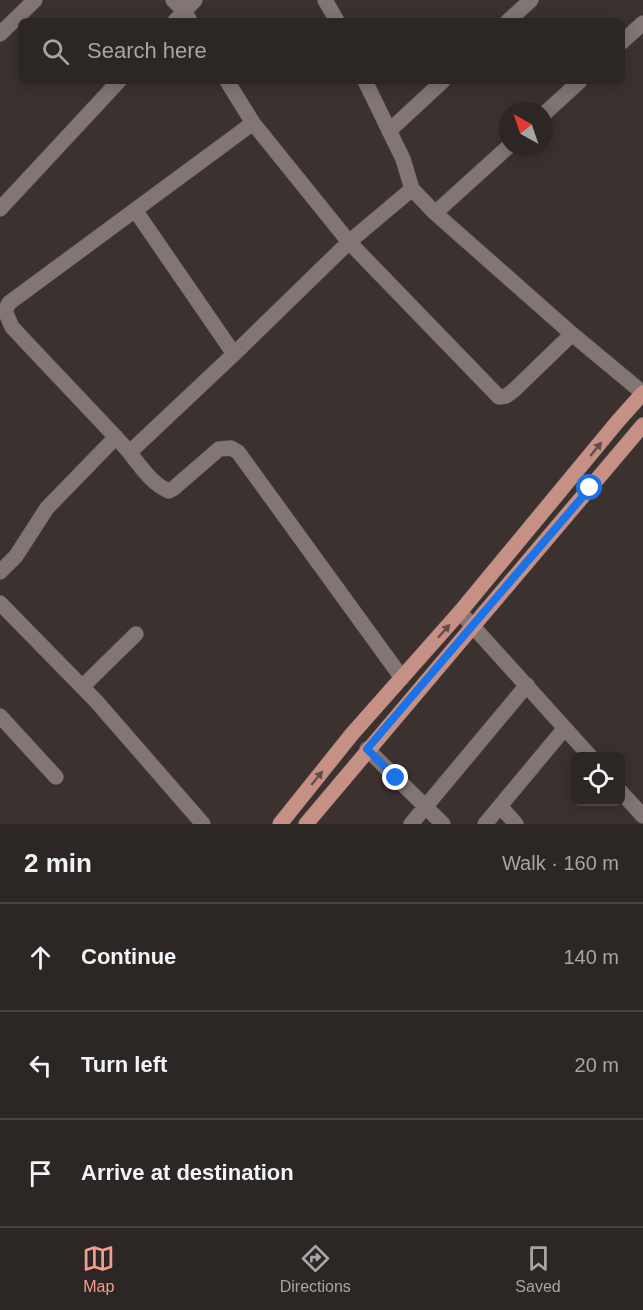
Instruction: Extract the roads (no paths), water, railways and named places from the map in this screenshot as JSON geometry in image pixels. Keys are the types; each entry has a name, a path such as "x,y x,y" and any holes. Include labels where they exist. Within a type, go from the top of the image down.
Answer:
{"main road":[{"path":"280,824 352,734 460,612 643,393"},
{"path":"306,824 643,425"}],"street":[{"path":"0,34 35,0"},
{"path":"172,0 186,13"},
{"path":"325,0 335,18"},
{"path":"511,18 531,0"},
{"path":"625,39 643,23"},
{"path":"0,209 116,84"},
{"path":"229,84 253,123 349,242 499,397 506,396 513,391 572,334"},
{"path":"366,84 403,159 412,189 435,213 572,334 643,393"},
{"path":"389,131 440,84"},
{"path":"553,106 577,84"},
{"path":"253,123 9,303 5,310 12,327 130,452 154,483 169,491 219,449 231,448 238,452 402,678"},
{"path":"435,213 499,155"},
{"path":"130,452 349,242 412,189"},
{"path":"135,210 234,354"},
{"path":"0,572 16,556 47,508 116,437"},
{"path":"0,603 82,687 203,824"},
{"path":"460,612 586,752"},
{"path":"82,687 136,634"},
{"path":"411,824 527,685"},
{"path":"0,716 56,777"},
{"path":"485,824 565,728"},
{"path":"367,749 443,824"},
{"path":"625,796 643,816"},
{"path":"500,806 516,824"}]}
